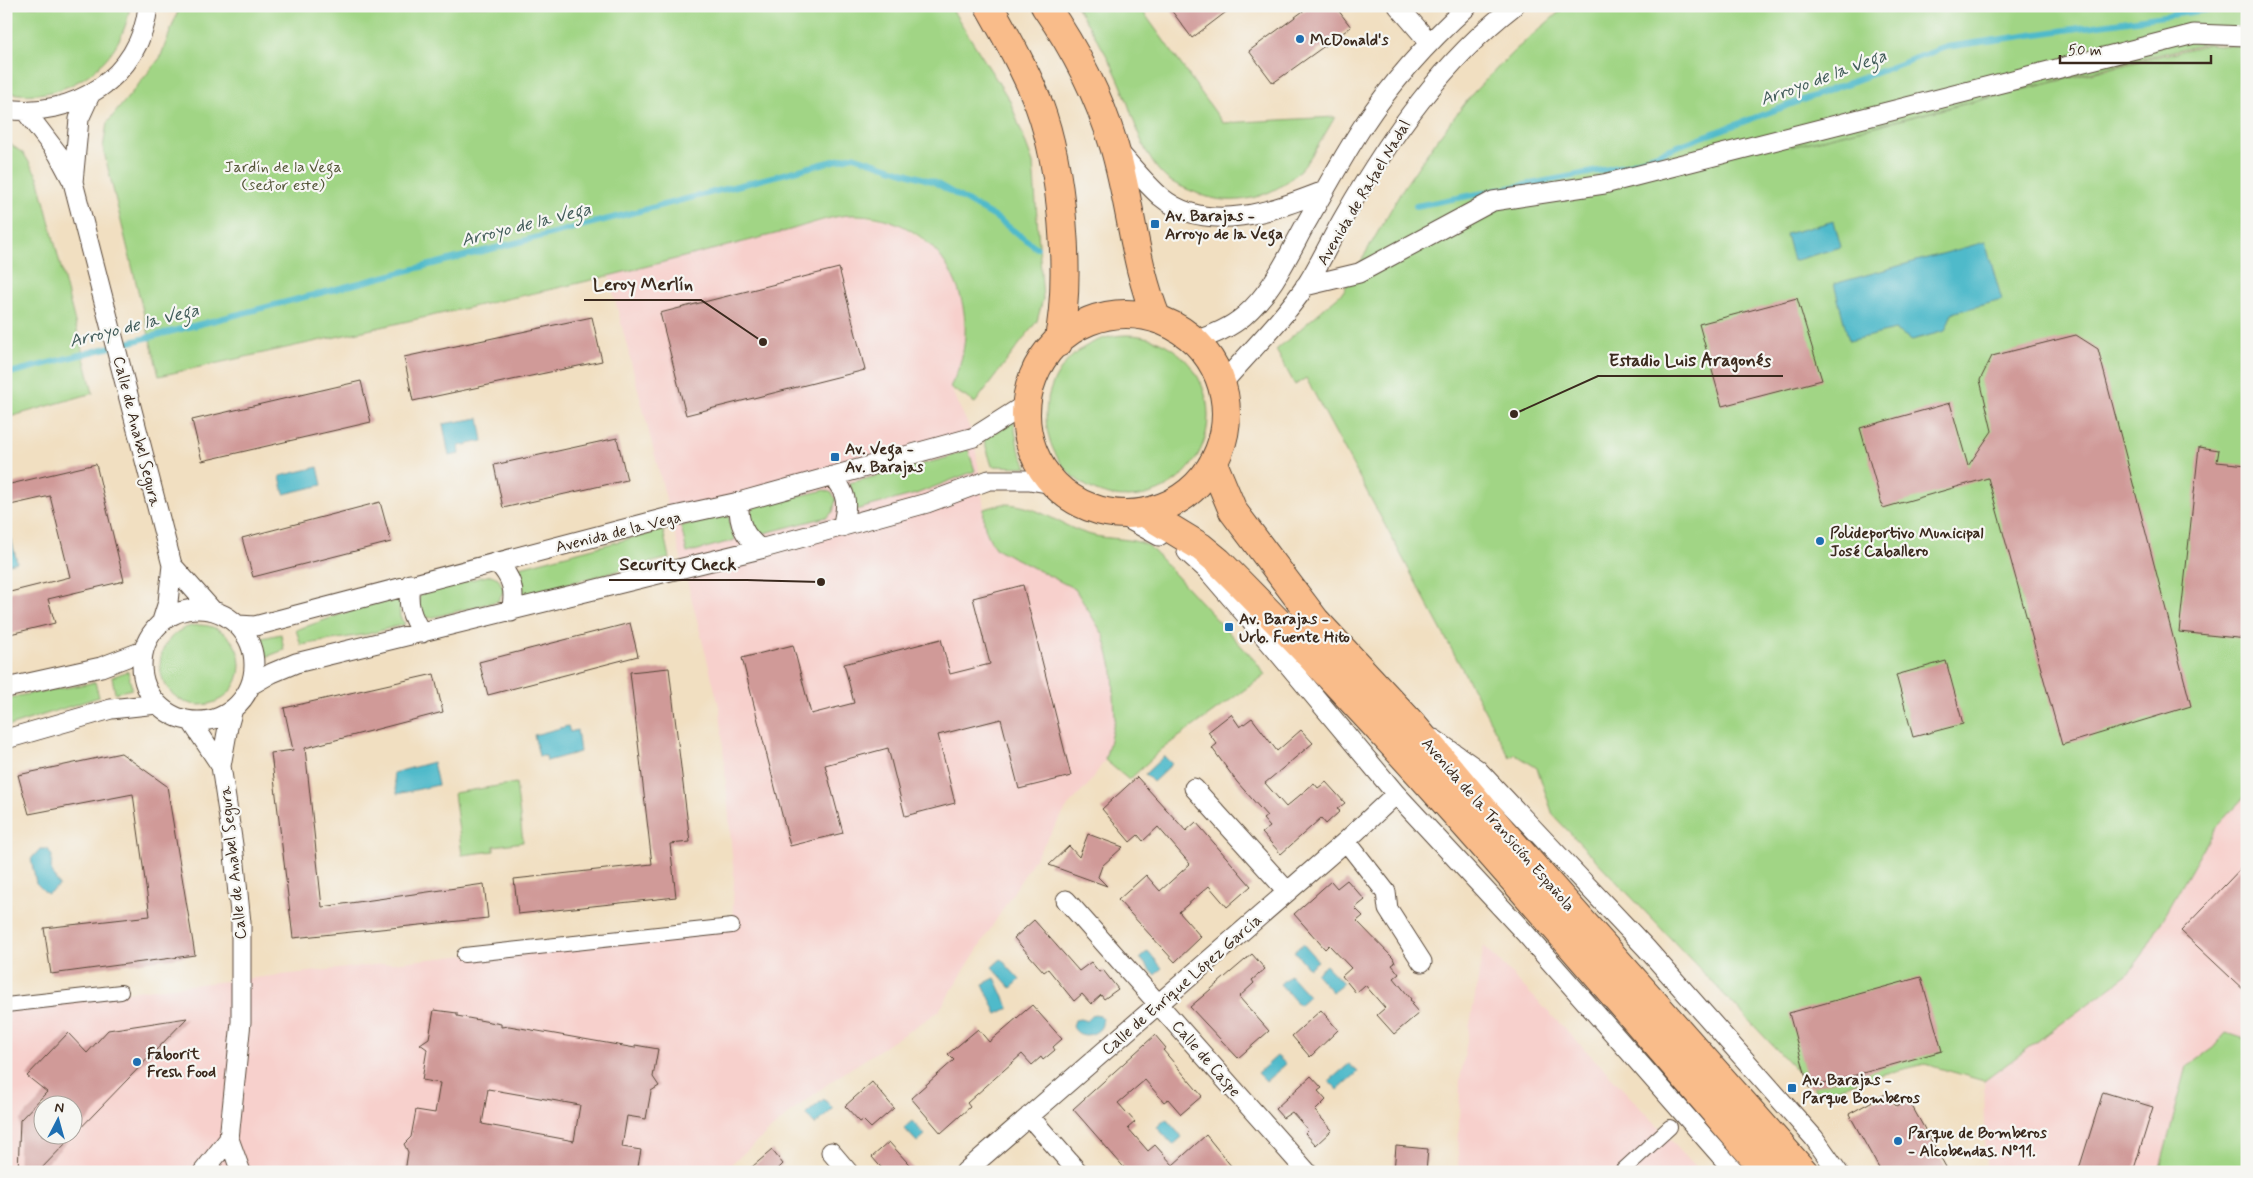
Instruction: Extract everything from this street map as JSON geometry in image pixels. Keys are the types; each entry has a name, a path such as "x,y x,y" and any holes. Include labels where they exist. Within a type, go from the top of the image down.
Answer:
{"main road":[{"path":"989,6 1013,49 1039,104 1054,153 1062,230 1064,295 1063,320 1058,343"},
{"path":"1045,6 1059,26 1094,89 1114,147 1146,292 1157,319"},
{"path":"1054,484 1032,449 1027,428 1026,404 1032,379 1043,358 1058,343 1085,322 1111,315 1134,315 1157,319 1185,332 1209,357 1226,399 1226,432 1213,463 1183,498 1133,514"},
{"name":"Avenida de la Transición Española","path":"1213,463 1233,511 1315,620 1412,723 1502,831 1804,1172"},
{"name":"Avenida de la Transición Española","path":"1054,484 1087,507 1133,514 1201,547 1218,561 1339,685 1504,870 1767,1172"}],"street":[{"path":"6,109 26,112 59,108 90,95 120,70 137,46 147,18 148,6"},
{"path":"1398,6 1429,42"},
{"name":"Avenida de Rafael Nadal","path":"1193,341 1220,330 1244,316 1258,301 1279,274 1324,191 1364,126 1429,42 1468,6"},
{"name":"Avenida de Rafael Nadal","path":"1221,385 1305,286 1391,141 1422,98 1487,27 1514,6"},
{"path":"1305,286 1359,273 1492,202 1604,184 2194,34 2247,36"},
{"name":"Calle de Anabel Segura","path":"73,182 79,119 90,95"},
{"name":"Calle de Anabel Segura","path":"26,112 58,154 73,182 172,565 168,602 162,621"},
{"path":"1114,147 1162,197 1182,210 1207,216 1239,216 1272,211 1324,191"},
{"name":"Avenida de la Vega","path":"238,625 255,626 410,584 739,502 974,437 1026,404"},
{"path":"832,476 843,488 846,497 847,510 842,527"},
{"path":"251,685 272,673 296,663 511,612 760,549 927,503 989,480 1029,480 1054,484"},
{"path":"739,502 741,527 747,537 760,549"},
{"path":"1133,514 1192,555 1275,649 1396,794 1525,933 1735,1172"},
{"path":"497,562 508,574 514,586 511,612"},
{"name":"Calle de Anabel Segura","path":"172,565 213,611"},
{"path":"410,584 408,600 413,620 422,633"},
{"path":"196,609 213,611 226,616 238,625 248,638 253,653 254,669 251,685 241,702 220,717 206,721 191,721 178,718 157,704 146,688 142,670 143,651 147,640 162,621 178,612 196,609"},
{"path":"6,688 101,667 143,651"},
{"path":"6,739 111,710 157,704"},
{"name":"Calle de Anabel Segura","path":"233,709 222,766 241,923 241,1022 229,1139 241,1172"},
{"name":"Calle de Anabel Segura","path":"191,721 222,766"},
{"path":"1412,723 1477,768 1646,948 1774,1091 1814,1138 1838,1172"},
{"path":"1194,788 1287,891"},
{"name":"Calle de Enrique López García","path":"965,1172 1346,841 1396,794"},
{"path":"1346,841 1386,892 1388,909 1422,962"},
{"name":"Calle de Caspe","path":"1066,900 1307,1172"},
{"path":"464,955 732,926"},
{"path":"6,1005 121,992"},
{"path":"1029,1116 1078,1172"},
{"path":"1621,1172 1670,1127"},
{"path":"203,1172 229,1139"},
{"path":"831,1152 848,1172"}],"shaded area":[{"path":"847,215 895,221 930,246 945,261 954,276 962,300 965,339 960,369 950,387 974,437 984,509 983,520 995,548 1075,589 1105,636 1113,671 1115,719 1105,760 1088,785 1068,806 938,1012 833,1080 794,1110 731,1164 725,1172 6,1172 6,1005 732,926 734,878 720,710 609,276"},
{"path":"2247,794 2247,1040 2226,1033 2213,1048 2187,1066 2159,1172 1986,1172 1984,1081 2127,975 2143,954 2215,828"},
{"path":"1484,946 1606,1071 1700,1172 1458,1172 1460,1080"}],"green space":[{"path":"6,6 130,6 125,27 103,63 87,76 69,86 49,92 28,94 6,92"},
{"name":"Jardín de la Vega (sector este)","path":"180,6 950,6 1010,101 1033,163 1043,299 1037,321 975,403 950,387 962,357 965,327 961,298 950,271 932,247 909,229 881,218 849,215 574,284 159,376 103,148 107,123 160,58"},
{"path":"1076,6 1139,6 1223,123 1335,117 1304,165 1278,188 1252,198 1225,200 1212,198 1184,188 1166,178 1154,165 1138,132 1117,75"},
{"name":"Polideportivo Municipal José Caballero","path":"1566,6 2247,6 2247,43 2213,41 1790,147 2209,44 2247,47 2247,794 2215,828 2143,954 2127,975 1984,1081 1925,1064 1879,1075 1819,1094 1553,815 1537,768 1515,754 1510,758 1306,378 1295,385 1276,350 1343,292 1404,187 1438,138 1473,93 1513,52"},
{"path":"6,141 24,154 38,177 93,393 6,418"},
{"path":"1135,335 1151,338 1165,344 1190,365 1199,378 1205,392 1208,416 1207,432 1199,454 1178,479 1165,488 1151,494 1119,497 1103,494 1089,488 1064,467 1055,454 1049,440 1046,408 1049,392 1055,378 1076,353 1089,344 1103,338"},
{"path":"1013,419 1018,447 1027,467 992,466 984,440"},
{"path":"968,449 975,471 916,494 855,510 855,497 849,483 946,458"},
{"path":"825,490 832,493 836,499 833,512 827,517 765,533 752,529 748,516 755,506"},
{"path":"1003,504 1016,505 1038,511 1091,535 1135,541 1149,546 1257,663 1265,675 1162,749 1129,780 1105,760 1115,719 1113,671 1104,636 1075,589 995,548 986,530 984,509"},
{"path":"729,513 730,527 735,540 687,553 681,526"},
{"path":"663,530 669,558 523,595 522,582 516,568"},
{"path":"491,575 498,578 504,590 498,601 430,618 420,614 419,600 421,595 427,590"},
{"path":"399,598 400,617 405,624 368,634 301,645 296,630 362,607"},
{"path":"200,625 215,628 228,637 237,650 240,665 237,680 228,693 215,702 200,705 185,702 172,693 163,680 160,665 163,650 172,637 185,628"},
{"path":"281,634 284,650 266,657 262,638"},
{"path":"128,671 132,689 115,693 112,677"},
{"path":"95,682 99,697 6,727 6,699"},
{"path":"516,783 523,842 494,846 494,851 462,855 454,793"},
{"path":"2226,1033 2247,1040 2247,1172 2159,1172 2187,1066 2213,1048"}],"water":[{"path":"1834,221 1841,247 1793,261 1786,234"},
{"path":"1985,242 2002,300 1952,313 1945,331 1912,340 1895,330 1849,341 1834,284"},
{"path":"479,418 483,441 459,446 460,454 449,456 443,424"},
{"path":"318,467 322,485 284,494 280,476"},
{"path":"9,530 17,562 6,565 6,531"},
{"path":"568,726 570,732 577,730 580,752 547,761 546,756 539,756 534,735"},
{"path":"1164,756 1172,764 1153,782 1145,774"},
{"path":"433,762 438,785 397,794 393,773"},
{"path":"40,849 48,849 52,856 51,870 59,886 47,894 36,883 31,859"},
{"path":"1303,944 1318,961 1309,968 1294,951"},
{"path":"1148,951 1162,968 1155,975 1140,958"},
{"path":"1001,959 1020,980 1011,988 992,967"},
{"path":"1326,965 1343,983 1332,992 1316,974"},
{"path":"1290,975 1309,996 1299,1005 1280,984"},
{"path":"995,978 1009,1008 997,1014 983,984"},
{"path":"1094,1014 1100,1015 1102,1021 1098,1031 1087,1035 1076,1031 1073,1026 1075,1020 1087,1021"},
{"path":"1277,1056 1286,1064 1266,1081 1258,1073"},
{"path":"1349,1064 1358,1072 1338,1090 1329,1081"},
{"path":"824,1099 833,1109 815,1125 806,1114"},
{"path":"1166,1119 1182,1137 1173,1145 1157,1127"},
{"path":"912,1121 925,1135 917,1142 904,1128"}],"building":[{"path":"1168,6 1234,6 1192,38"},
{"name":"McDonald's","path":"1310,6 1335,6 1351,27 1273,83 1249,51"},
{"path":"839,268 865,370 686,415 660,313"},
{"path":"1797,298 1822,380 1722,406 1699,324"},
{"path":"592,317 602,361 413,401 404,357"},
{"path":"2076,335 2098,349 2191,706 2062,745 1988,478 1883,508 1860,428 1950,403 1968,466 1992,431 1980,380 1992,356"},
{"path":"361,381 371,422 202,461 192,420"},
{"path":"617,438 627,480 503,508 494,465"},
{"path":"2199,447 2219,450 2217,462 2247,465 2247,639 2179,632"},
{"path":"96,464 124,581 48,599 55,623 6,635 6,593 70,577 50,496 6,506 6,485"},
{"path":"380,502 391,542 253,577 242,538"},
{"path":"1023,585 1071,776 1019,789 1001,719 938,735 955,803 905,816 888,748 825,765 843,833 790,846 742,658 793,645 811,714 854,703 844,664 941,639 950,674 990,664 973,598"},
{"path":"630,623 638,656 488,695 479,662"},
{"path":"1946,661 1963,724 1913,737 1896,675"},
{"path":"669,668 690,842 670,844 676,897 518,914 514,879 652,864 630,672"},
{"path":"434,674 443,712 305,748 322,907 484,884 488,918 293,938 271,753 293,750 284,708"},
{"path":"1231,714 1240,727 1252,718 1277,751 1301,730 1313,743 1265,783 1286,807 1314,783 1318,788 1326,782 1345,803 1337,809 1340,811 1326,824 1321,818 1281,854 1262,833 1270,827 1263,819 1267,816 1237,782 1212,748 1217,744 1208,732"},
{"path":"121,753 167,786 195,955 51,974 44,928 150,916 133,794 29,814 18,775"},
{"path":"1137,777 1186,831 1196,822 1251,886 1227,907 1209,886 1179,912 1201,937 1175,962 1118,900 1146,875 1160,891 1190,864 1158,827 1143,841 1138,835 1130,842 1102,809"},
{"path":"1088,834 1123,847 1102,866 1098,877 1107,886 1049,865 1069,846 1079,857"},
{"path":"2247,862 2247,993 2181,931"},
{"path":"1347,880 1365,900 1355,908 1363,916 1357,921 1393,958 1395,963 1392,965 1399,974 1394,978 1414,1003 1412,1005 1419,1013 1394,1034 1377,1015 1385,1008 1365,985 1356,993 1342,976 1351,968 1329,945 1325,949 1294,914 1331,881 1337,888"},
{"path":"1034,920 1079,971 1091,962 1099,972 1103,970 1118,989 1104,999 1101,995 1091,1004 1082,994 1074,1001 1048,969 1044,972 1014,938"},
{"path":"1252,954 1265,969 1252,980 1254,983 1239,997 1269,1031 1238,1058 1190,1007"},
{"path":"1921,977 1942,1051 1809,1088 1789,1013"},
{"path":"1032,1005 1062,1039 1053,1047 1055,1050 1043,1060 1041,1057 1032,1065 1022,1054 967,1103 970,1107 941,1133 911,1098 954,1060 948,1054 978,1029 989,1042"},
{"path":"434,1010 457,1013 457,1016 501,1024 501,1027 509,1026 635,1048 635,1045 658,1049 653,1077 659,1086 651,1091 646,1119 627,1116 622,1147 641,1150 637,1172 405,1172 408,1152 404,1144 411,1137 416,1110 435,1113 440,1083 422,1080 427,1049 420,1044 429,1038","holes":["488,1089 580,1105 574,1141 482,1124"]},
{"path":"1321,1010 1338,1030 1310,1057 1292,1036"},
{"path":"187,1018 82,1127 82,1096 43,1096 47,1092 27,1076 68,1033 87,1053 108,1030"},
{"path":"1155,1035 1166,1048 1163,1050 1202,1096 1181,1114 1168,1099 1164,1102 1145,1080 1118,1103 1135,1122 1128,1128 1148,1151 1155,1145 1173,1165 1206,1135 1236,1172 1128,1172 1073,1109"},
{"path":"1311,1076 1322,1088 1318,1091 1326,1100 1315,1111 1332,1130 1316,1145 1305,1133 1308,1130 1292,1112 1283,1118 1275,1109"},
{"path":"872,1082 894,1108 871,1128 863,1120 860,1122 845,1106"},
{"name":"Parque de Bomberos - Alcobendas. Nº11.","path":"1889,1092 1896,1106 1908,1099 1946,1167 1938,1172 1881,1172 1849,1114"},
{"path":"2103,1092 2153,1107 2133,1172 2078,1172"},
{"path":"32,1108 32,1146 63,1146 38,1172 18,1172 20,1120"},
{"path":"889,1142 916,1172 885,1172 872,1157"},
{"path":"1396,1146 1428,1149 1426,1172 1394,1172"},
{"path":"772,1150 783,1164 775,1172 746,1172"}],"waterway":[{"name":"Arroyo de la Vega","path":"1416,206 1624,166 1946,47 2220,8 2247,7"},
{"name":"Arroyo de la Vega","path":"6,374 853,156 934,182 995,217 1037,248"}],"place":[{"name":"McDonald's","path":"1300,39"},
{"name":"Av. Barajas - Arroyo de la Vega","path":"1155,224"},
{"name":"Leroy Merlín","path":"763,342"},
{"name":"Estadio Luis Aragonés","path":"1514,414"},
{"name":"Av. Vega - Av. Barajas","path":"835,457"},
{"name":"Polideportivo Municipal José Caballero","path":"1820,541"},
{"name":"Security Check","path":"821,582"},
{"name":"Av. Barajas - Urb. Fuente Hito","path":"1229,627"},
{"name":"Faborit Fresh Food","path":"137,1062"},
{"name":"Av. Barajas - Parque Bomberos","path":"1792,1088"},
{"name":"Parque de Bomberos - Alcobendas. Nº11.","path":"1898,1141"}]}
